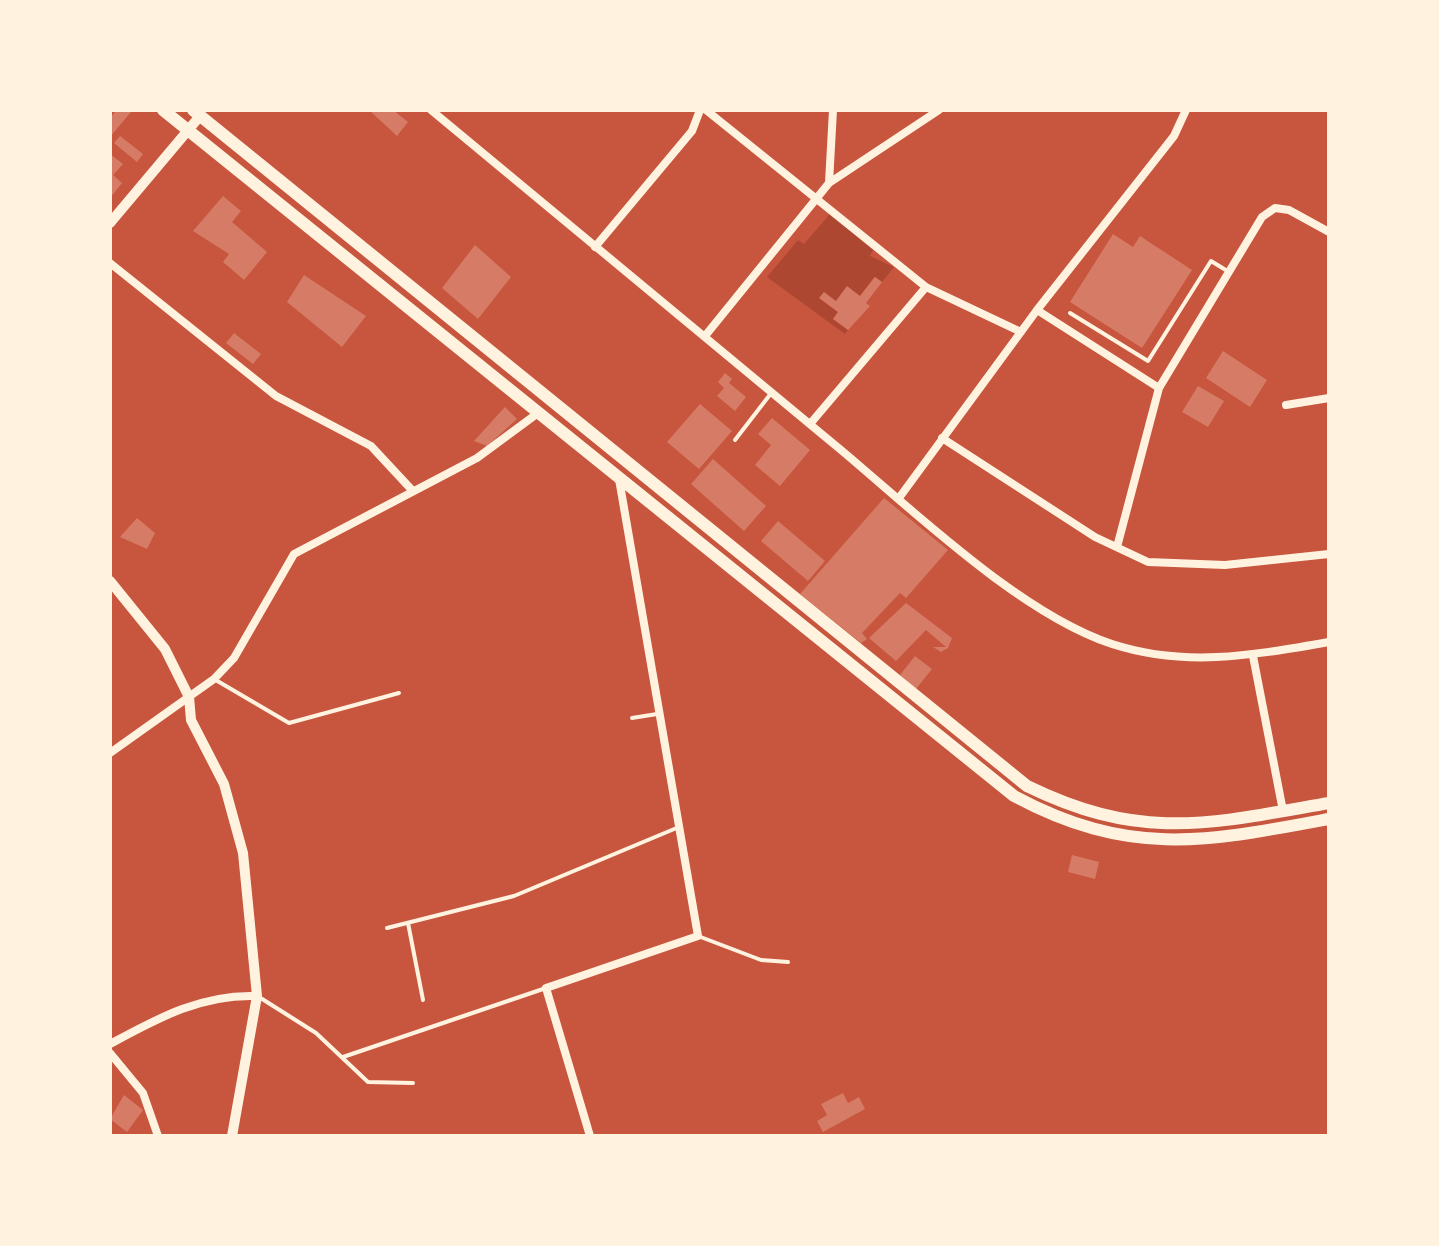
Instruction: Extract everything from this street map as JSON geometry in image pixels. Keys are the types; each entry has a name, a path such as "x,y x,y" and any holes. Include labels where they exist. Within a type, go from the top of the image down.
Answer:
{"main road":[{"path":"162,110 540,412 990,781 1041,811 1108,834 1161,842 1218,840 1329,819"},
{"path":"199,112 1027,786 1091,813 1154,825 1216,823 1329,803"}],"street":[{"path":"432,110 1015,590 1110,643 1161,656 1206,660 1329,642"},
{"path":"595,247 692,131 703,110 814,198 825,202 926,287 1021,332"},
{"path":"829,183 833,110"},
{"path":"705,336 829,183 940,110"},
{"path":"899,498 1037,310 1174,136 1186,110"},
{"path":"110,224 188,131 199,112"},
{"path":"1117,547 1159,388 1262,217 1275,208 1289,210 1329,232"},
{"path":"110,263 276,396 371,446 411,488"},
{"path":"810,424 926,287"},
{"path":"1037,310 1159,388"},
{"path":"1286,406 1329,398"},
{"path":"110,753 214,678 246,640 294,554 369,518 411,488 477,458 540,412"},
{"path":"942,438 1117,547 1148,562 1203,565 1329,554"},
{"path":"590,1136 546,988 698,936 682,825 618,478"},
{"path":"110,581 165,649 189,697 191,720 224,784 244,853 257,996 232,1136"},
{"path":"1252,656 1283,811"},
{"path":"110,1044 202,1001 225,995 257,996"},
{"path":"110,1053 143,1093 158,1136"}],"lane":[{"path":"1070,312 1148,361 1211,261 1228,272"},
{"path":"735,440 772,392"},
{"path":"214,678 288,724 398,693"},
{"path":"632,718 662,714"},
{"path":"386,928 514,896 682,825"},
{"path":"408,923 422,1000"},
{"path":"698,936 761,960 788,962"},
{"path":"342,1057 546,988"},
{"path":"257,996 316,1032 368,1082 414,1083"}],"shaded area":[{"path":"830,214 873,250 870,256 894,267 882,282 874,277 860,296 836,301 820,298 838,312 834,319 848,330 845,334 767,277 798,240 804,244"}],"building":[{"path":"112,110 131,112 110,137 110,118 115,112"},
{"path":"369,110 393,110 408,122 397,136"},
{"path":"120,136 143,154 137,162 114,143"},
{"path":"110,154 123,164 113,175 122,183 110,198"},
{"path":"223,196 241,211 232,222 267,252 244,280 223,262 229,254 193,231"},
{"path":"1113,234 1133,247 1140,236 1192,270 1142,348 1070,302"},
{"path":"475,245 511,277 478,319 442,288"},
{"path":"304,275 366,316 342,347 287,302"},
{"path":"875,277 882,282 866,303 870,306 848,330 833,319 838,312 819,298 824,292 836,301 847,286 860,296"},
{"path":"234,333 261,354 253,364 226,343"},
{"path":"1223,351 1267,380 1250,407 1206,378"},
{"path":"725,373 732,379 729,383 746,397 735,411 717,396 724,388 718,382"},
{"path":"1198,386 1224,401 1208,427 1182,412"},
{"path":"700,404 732,431 699,469 667,442"},
{"path":"505,407 517,419 487,446 474,441"},
{"path":"772,418 810,450 780,486 755,465 771,445 758,434"},
{"path":"713,459 766,506 744,531 691,484"},
{"path":"884,498 948,550 906,598 900,593 862,633 867,639 861,643 800,594"},
{"path":"137,518 155,533 147,549 120,537"},
{"path":"778,521 825,561 808,581 761,541"},
{"path":"906,603 952,638 948,648 941,652 933,647 946,647 926,630 896,661 869,638"},
{"path":"915,656 932,669 916,689 900,675"},
{"path":"1072,855 1099,862 1095,879 1068,872"},
{"path":"843,1093 848,1103 859,1097 865,1109 823,1132 817,1121 827,1115 821,1104"},
{"path":"124,1095 143,1110 127,1132 110,1119"}]}
